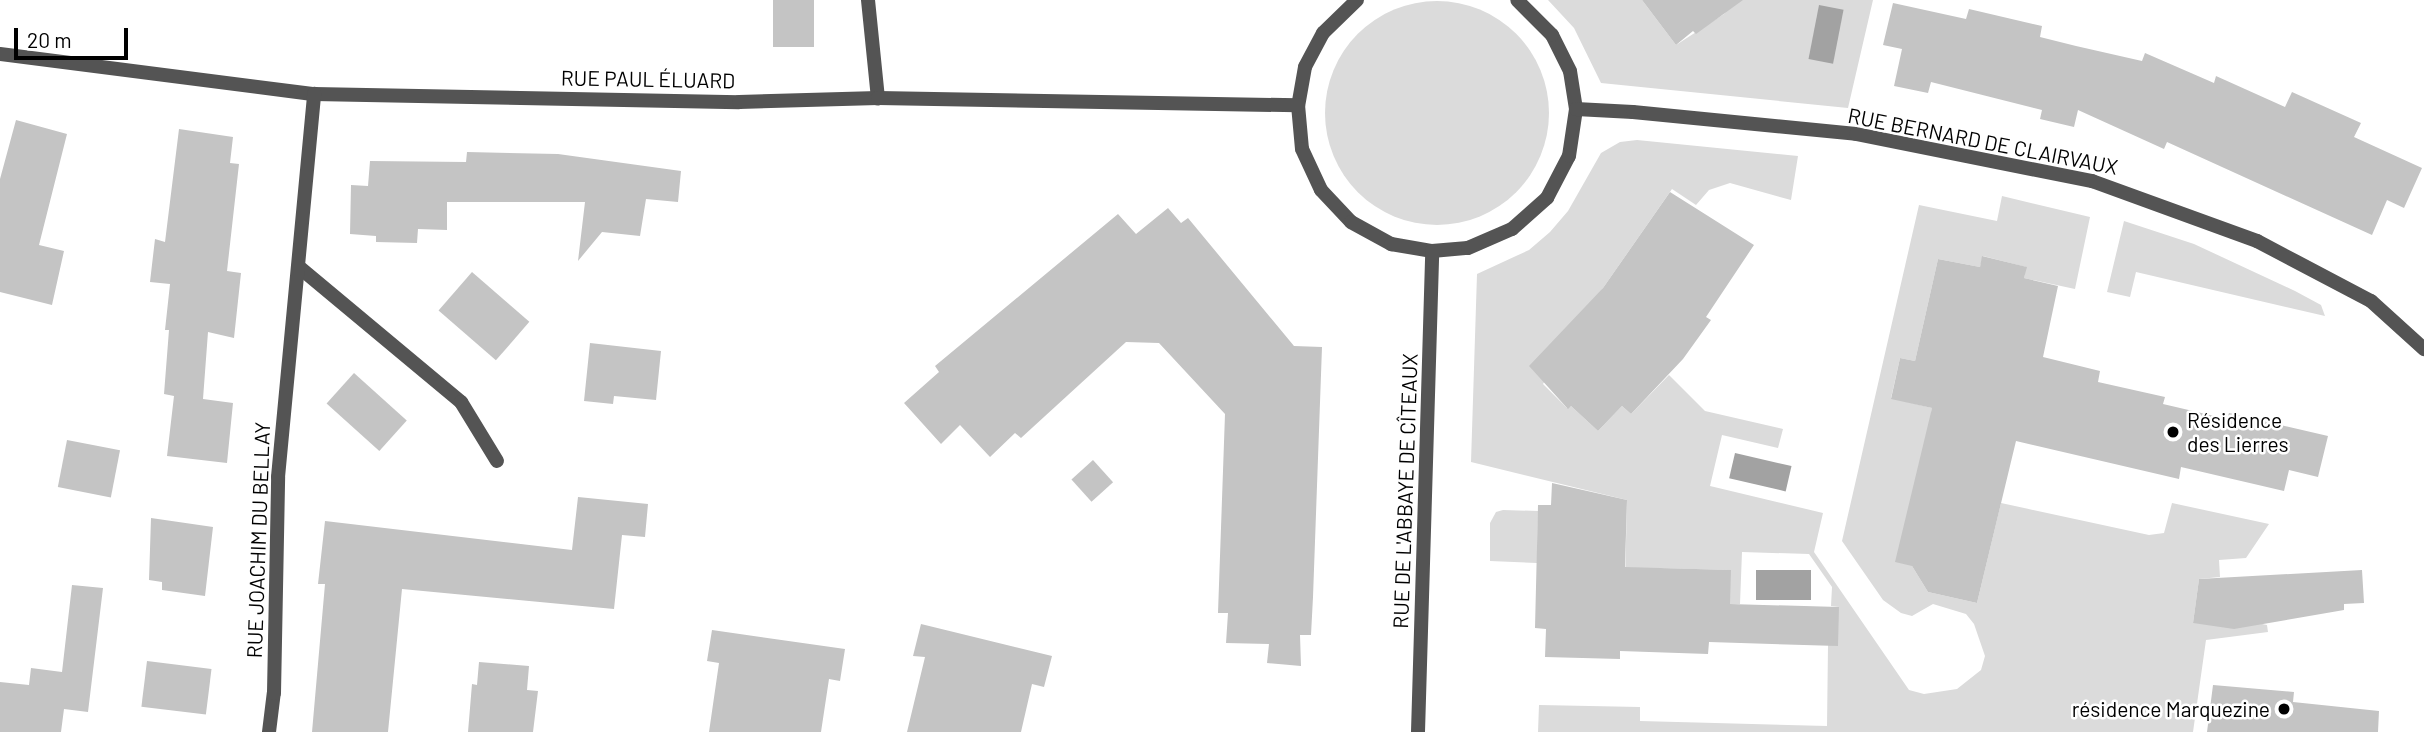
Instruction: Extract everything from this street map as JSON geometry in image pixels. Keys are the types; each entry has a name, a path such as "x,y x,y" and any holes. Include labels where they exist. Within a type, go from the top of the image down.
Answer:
{"street":[{"path":"868,0 878,98"},
{"path":"1352,2 1323,33 1305,67 1298,105 1302,149 1321,190 1351,222 1391,244 1432,251 1468,248 1512,229 1547,198 1569,156 1576,109 1570,71 1552,34 1517,0"},
{"name":"RUE PAUL ÉLUARD","path":"0,54 314,94 739,102 878,98 1298,105"},
{"name":"RUE JOACHIM DU BELLAY","path":"269,732 274,693 278,477 314,94"},
{"name":"RUE BERNARD DE CLAIRVAUX","path":"1576,109 1856,134 2092,181 2257,242 2371,301 2424,349"},
{"name":"RUE DE L'ABBAYE DE CÎTEAUX","path":"1418,732 1432,251"},
{"path":"299,267 461,402 497,461"}],"shaded area":[{"path":"1548,0 1642,0 1676,45 1724,14 1735,0 1873,0 1848,108 1601,83 1574,28"},
{"path":"1426,1 1448,1 1490,14 1508,26 1524,42 1541,70 1549,113 1541,156 1524,184 1508,200 1480,217 1448,225 1426,225 1384,212 1366,200 1350,184 1333,156 1325,124 1325,102 1338,60 1350,42 1366,26 1394,9"},
{"path":"1819,5 1844,10 1833,64 1809,59"},
{"path":"1637,140 1798,156 1791,200 1730,183 1709,190 1696,205 1672,189 1603,288 1543,384 1567,408 1571,406 1598,431 1622,406 1631,414 1669,375 1705,411 1783,429 1778,448 1722,435 1710,486 1823,513 1814,552 1909,690 1924,694 1957,689 1981,670 1985,656 1974,624 1966,614 1933,604 1912,616 1901,613 1883,600 1842,541 1919,205 1997,221 2002,196 2090,217 2075,289 2024,278 2026,267 1983,256 1980,267 1938,259 1915,361 1900,358 1891,398 1932,408 1912,566 1928,592 1977,603 2001,503 2149,535 2164,533 2172,503 2269,524 2246,558 2219,560 2220,577 2199,579 2193,623 2262,624 2267,625 2268,632 2206,640 2193,732 1538,732 1539,705 1640,707 1640,721 1827,726 1828,645 1839,607 1831,606 1832,587 1809,554 1742,552 1740,604 1730,604 1730,570 1658,568 1625,584 1627,500 1471,462 1477,274 1529,250 1550,232 1568,211 1601,153 1620,142"},
{"path":"2124,221 2194,244 2295,291 2321,305 2325,316 2136,272 2130,297 2107,292"},
{"path":"1735,453 1792,466 1786,491 1729,478"},
{"path":"1538,511 1537,563 1490,561 1490,523 1496,512"},
{"path":"1756,570 1811,570 1811,600 1756,600"}],"building":[{"path":"773,0 814,0 814,47 773,47"},
{"path":"1642,0 1743,0 1696,34 1693,31 1676,45"},
{"path":"1893,3 1966,19 1969,9 2042,26 2040,37 2076,46 2142,61 2145,53 2214,83 2216,76 2285,107 2292,92 2361,123 2354,137 2422,168 2404,208 2387,200 2372,235 2167,142 2164,149 2078,110 2074,127 2040,119 2042,110 1931,82 1928,93 1894,86 1902,49 1883,45"},
{"path":"16,120 67,134 39,245 64,251 52,305 0,292 0,179"},
{"path":"179,129 233,137 230,163 239,164 227,271 241,273 234,338 208,332 203,399 233,403 227,463 167,456 174,396 164,394 169,330 165,330 170,284 150,282 155,239 165,242"},
{"path":"467,152 558,154 681,171 678,202 646,199 640,236 602,232 578,261 585,202 447,202 447,230 418,229 417,243 376,242 376,236 350,234 351,185 368,186 370,161 466,162"},
{"path":"1670,192 1754,245 1706,317 1711,320 1683,359 1631,414 1622,406 1598,431 1571,406 1568,409 1529,366 1603,288"},
{"path":"1168,208 1181,223 1188,218 1294,346 1322,347 1311,635 1300,635 1301,666 1267,663 1269,644 1226,643 1228,613 1218,613 1225,414 1159,343 1126,342 1021,438 1015,433 990,457 960,425 941,444 904,403 939,372 935,366 1118,214 1136,234"},
{"name":"Résidence des Lierres","path":"1982,256 2027,267 2024,278 2058,286 2043,357 2100,371 2098,382 2165,397 2163,404 2227,419 2229,413 2328,436 2318,477 2289,470 2284,491 2181,467 2179,479 2016,441 1977,603 1928,592 1912,566 1895,562 1932,408 1891,399 1900,358 1915,361 1938,259 1980,267"},
{"path":"472,272 529,322 496,360 439,310"},
{"path":"590,343 661,351 656,400 614,396 613,404 584,401"},
{"path":"354,373 407,421 379,451 327,403"},
{"path":"67,440 120,450 111,497 58,487"},
{"path":"1093,460 1113,482 1092,502 1071,479"},
{"path":"1552,483 1627,500 1625,567 1731,570 1730,604 1839,607 1838,646 1709,642 1708,654 1620,651 1620,659 1545,657 1546,629 1535,628 1538,505 1551,505"},
{"path":"578,497 648,504 645,537 622,535 614,609 402,589 388,732 312,732 325,584 318,584 325,521 572,550"},
{"path":"151,518 213,527 205,596 162,590 162,582 149,580"},
{"path":"2362,570 2364,603 2344,604 2344,610 2234,629 2193,623 2199,579"},
{"path":"72,585 103,588 88,712 64,709 61,732 0,732 0,682 29,685 31,668 62,672"},
{"path":"921,624 1052,656 1044,687 1032,684 1021,732 907,732 925,657 913,656"},
{"path":"712,630 845,649 840,681 829,679 821,732 709,732 719,663 707,661"},
{"path":"147,661 212,669 206,715 141,707"},
{"path":"479,662 529,666 527,690 538,691 533,732 468,732 472,684 477,685"},
{"name":"résidence Marquezine","path":"2213,685 2294,692 2293,702 2379,711 2378,732 2207,732"}],"place":[{"name":"Résidence des Lierres","path":"2173,432"},
{"name":"résidence Marquezine","path":"2284,709"}]}
